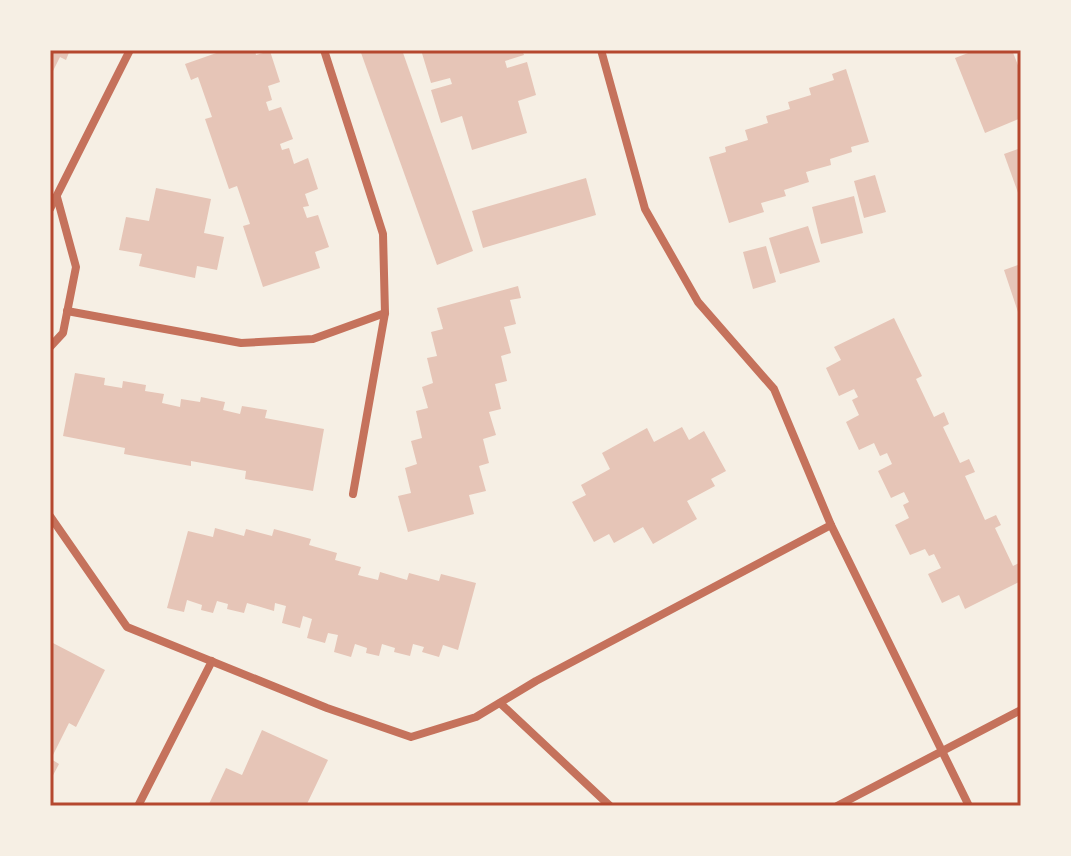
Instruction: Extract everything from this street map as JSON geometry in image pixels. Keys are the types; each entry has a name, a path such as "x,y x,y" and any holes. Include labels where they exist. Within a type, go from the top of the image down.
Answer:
{"street":[{"path":"50,209 130,50"},
{"path":"324,50 383,234 385,313 353,494"},
{"path":"601,50 645,209 698,302 774,389 831,525 969,806"},
{"path":"50,347 63,333 76,267 57,196"},
{"path":"67,311 241,343 313,339 385,313"},
{"path":"50,516 127,627 327,708 411,737 476,717 536,681 831,525"},
{"path":"138,806 212,661"},
{"path":"500,703 610,806"},
{"path":"837,806 1021,710"}],"building":[{"path":"50,50 70,50 66,60 60,57 50,77"},
{"path":"225,50 255,50 256,55 270,51 280,82 268,86 272,100 266,102 269,111 281,107 293,139 280,144 282,150 289,148 294,164 308,158 318,189 305,194 309,206 303,207 307,218 318,215 329,247 315,252 320,268 263,287 243,226 250,224 237,186 229,189 205,119 212,117 198,77 191,80 185,64"},
{"path":"360,50 402,50 473,251 437,265"},
{"path":"421,50 522,50 524,55 505,61 507,68 527,62 536,95 518,101 527,133 472,150 462,116 441,123 431,90 452,84 450,78 431,83"},
{"path":"976,50 1012,50 1021,73 1021,118 985,133 955,58"},
{"path":"846,69 869,142 851,147 852,152 830,159 831,165 806,172 809,182 784,190 786,196 761,203 764,212 729,223 709,157 726,152 725,147 748,140 745,130 768,123 766,116 790,109 788,102 811,95 809,88 834,80 832,74"},
{"path":"1021,148 1021,201 1004,154"},
{"path":"875,175 886,212 864,218 854,181"},
{"path":"586,178 596,215 483,248 472,211"},
{"path":"156,188 211,199 204,233 224,237 217,270 197,266 195,278 139,266 142,254 119,250 126,217 149,221"},
{"path":"854,196 863,233 821,244 812,207"},
{"path":"808,226 820,262 780,274 769,238"},
{"path":"766,246 776,282 753,289 743,252"},
{"path":"1021,264 1021,318 1020,318 1004,270"},
{"path":"518,286 521,298 510,300 516,324 504,327 511,353 501,356 507,381 495,384 501,409 489,412 496,435 483,439 489,463 479,466 486,491 469,495 474,514 408,532 398,496 411,493 405,468 417,464 411,441 422,438 416,411 428,408 422,387 433,383 427,358 437,356 431,332 443,329 437,308"},
{"path":"894,318 922,376 916,379 934,417 944,412 949,424 943,427 960,463 969,459 975,472 965,476 985,520 996,515 1001,525 995,528 1013,566 1021,562 1021,581 965,609 959,595 942,603 928,574 941,568 934,554 929,556 925,549 910,555 895,525 909,518 903,505 909,502 904,492 891,498 878,471 892,464 887,453 880,456 874,443 859,450 846,422 859,415 852,400 858,397 854,389 839,396 826,368 841,360 834,347"},
{"path":"75,373 105,378 104,385 122,388 123,381 146,385 145,391 164,394 162,403 180,407 181,399 200,402 201,397 225,402 223,410 240,414 242,406 267,410 265,418 324,429 313,491 245,479 246,471 191,461 191,466 124,454 125,448 63,436"},
{"path":"682,427 689,440 704,431 726,471 711,479 715,486 687,501 697,519 653,544 643,527 614,543 609,534 594,542 572,502 586,495 581,485 610,469 602,453 647,428 654,442"},
{"path":"215,528 244,536 246,529 272,536 274,529 311,539 309,545 337,553 335,560 361,567 358,575 378,580 380,572 407,580 409,573 439,581 441,574 476,583 458,650 443,645 439,657 422,652 424,647 413,644 410,656 394,652 395,648 382,644 379,656 366,653 367,648 355,644 351,657 334,652 338,635 328,633 325,643 307,638 312,619 303,616 300,628 282,623 286,606 275,603 274,611 247,603 244,613 227,609 228,604 217,601 213,613 201,610 202,605 187,600 184,612 167,608 188,531 213,537"},
{"path":"51,642 105,670 76,727 69,723 51,759 59,764 50,781"},
{"path":"262,730 328,760 306,806 208,806 226,768 242,775"}]}
